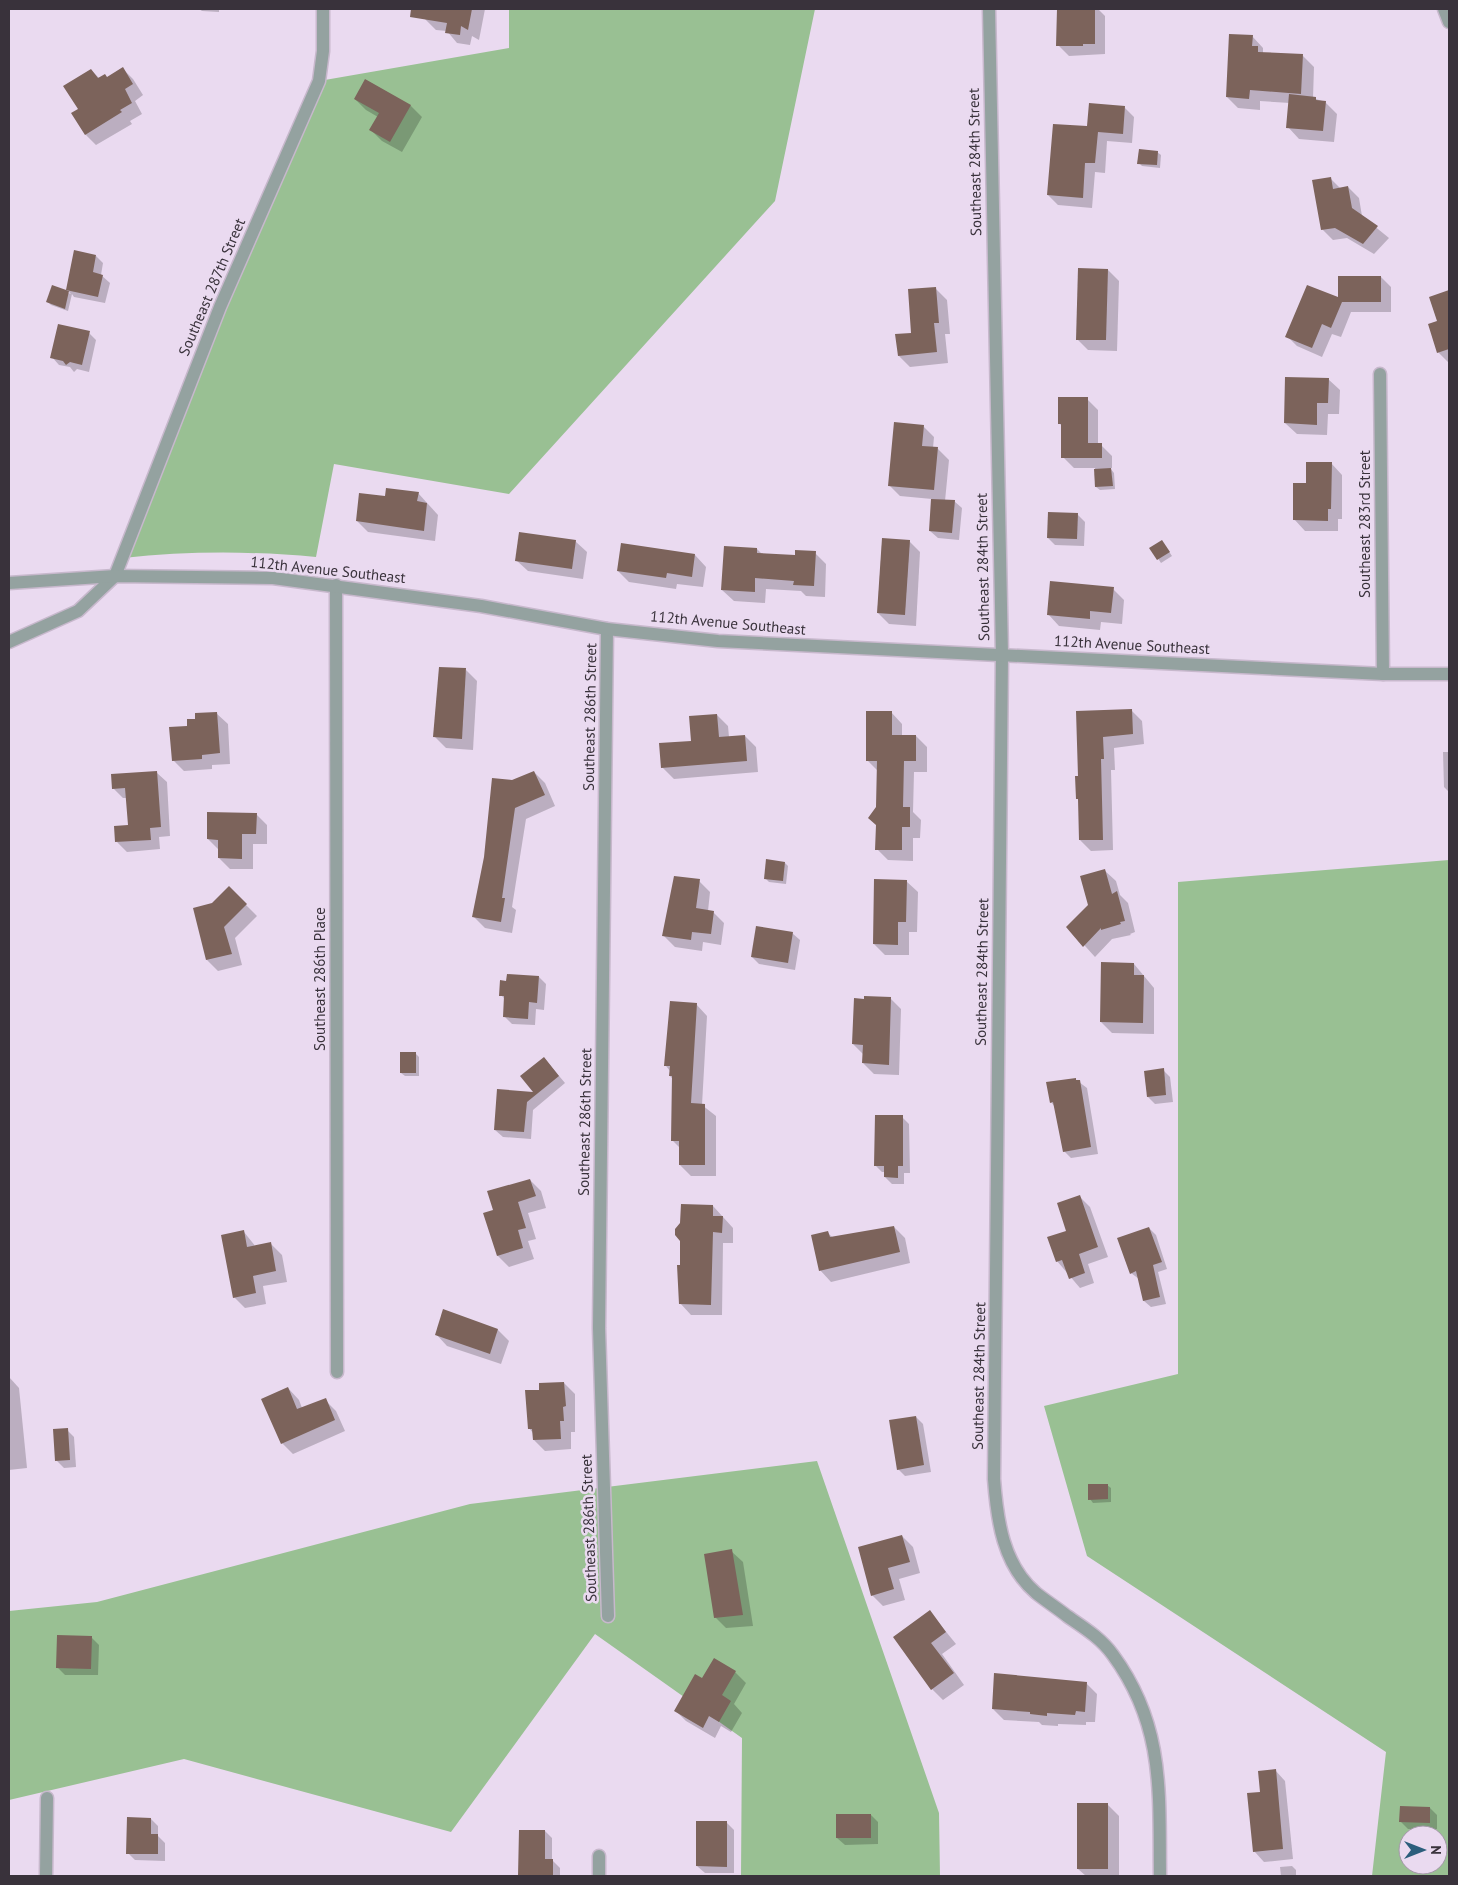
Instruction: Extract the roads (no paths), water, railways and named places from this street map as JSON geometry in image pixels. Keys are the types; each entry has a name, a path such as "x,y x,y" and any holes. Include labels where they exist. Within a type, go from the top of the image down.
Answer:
{"street":[{"name":"Southeast 287th Street","path":"116,576 220,307 319,81 323,50 323,9"},
{"name":"Southeast 284th Street","path":"988,9 1002,655 994,1479 998,1522 1009,1555 1018,1572 1035,1592 1098,1638 1112,1653 1130,1681 1144,1709 1154,1743 1160,1798 1160,1876"},
{"path":"1444,9 1449,22"},
{"name":"Southeast 283rd Street","path":"1380,374 1383,674"},
{"name":"112th Avenue Southeast","path":"9,582 116,576 273,578 481,606 607,629 718,641 1383,674 1449,674"},
{"path":"9,642 78,611 116,576"},
{"name":"Southeast 286th Place","path":"336,585 337,1372"},
{"name":"Southeast 286th Street","path":"607,629 599,1328 608,1616"},
{"path":"46,1876 47,1798"},
{"path":"599,1856 599,1876"}]}
